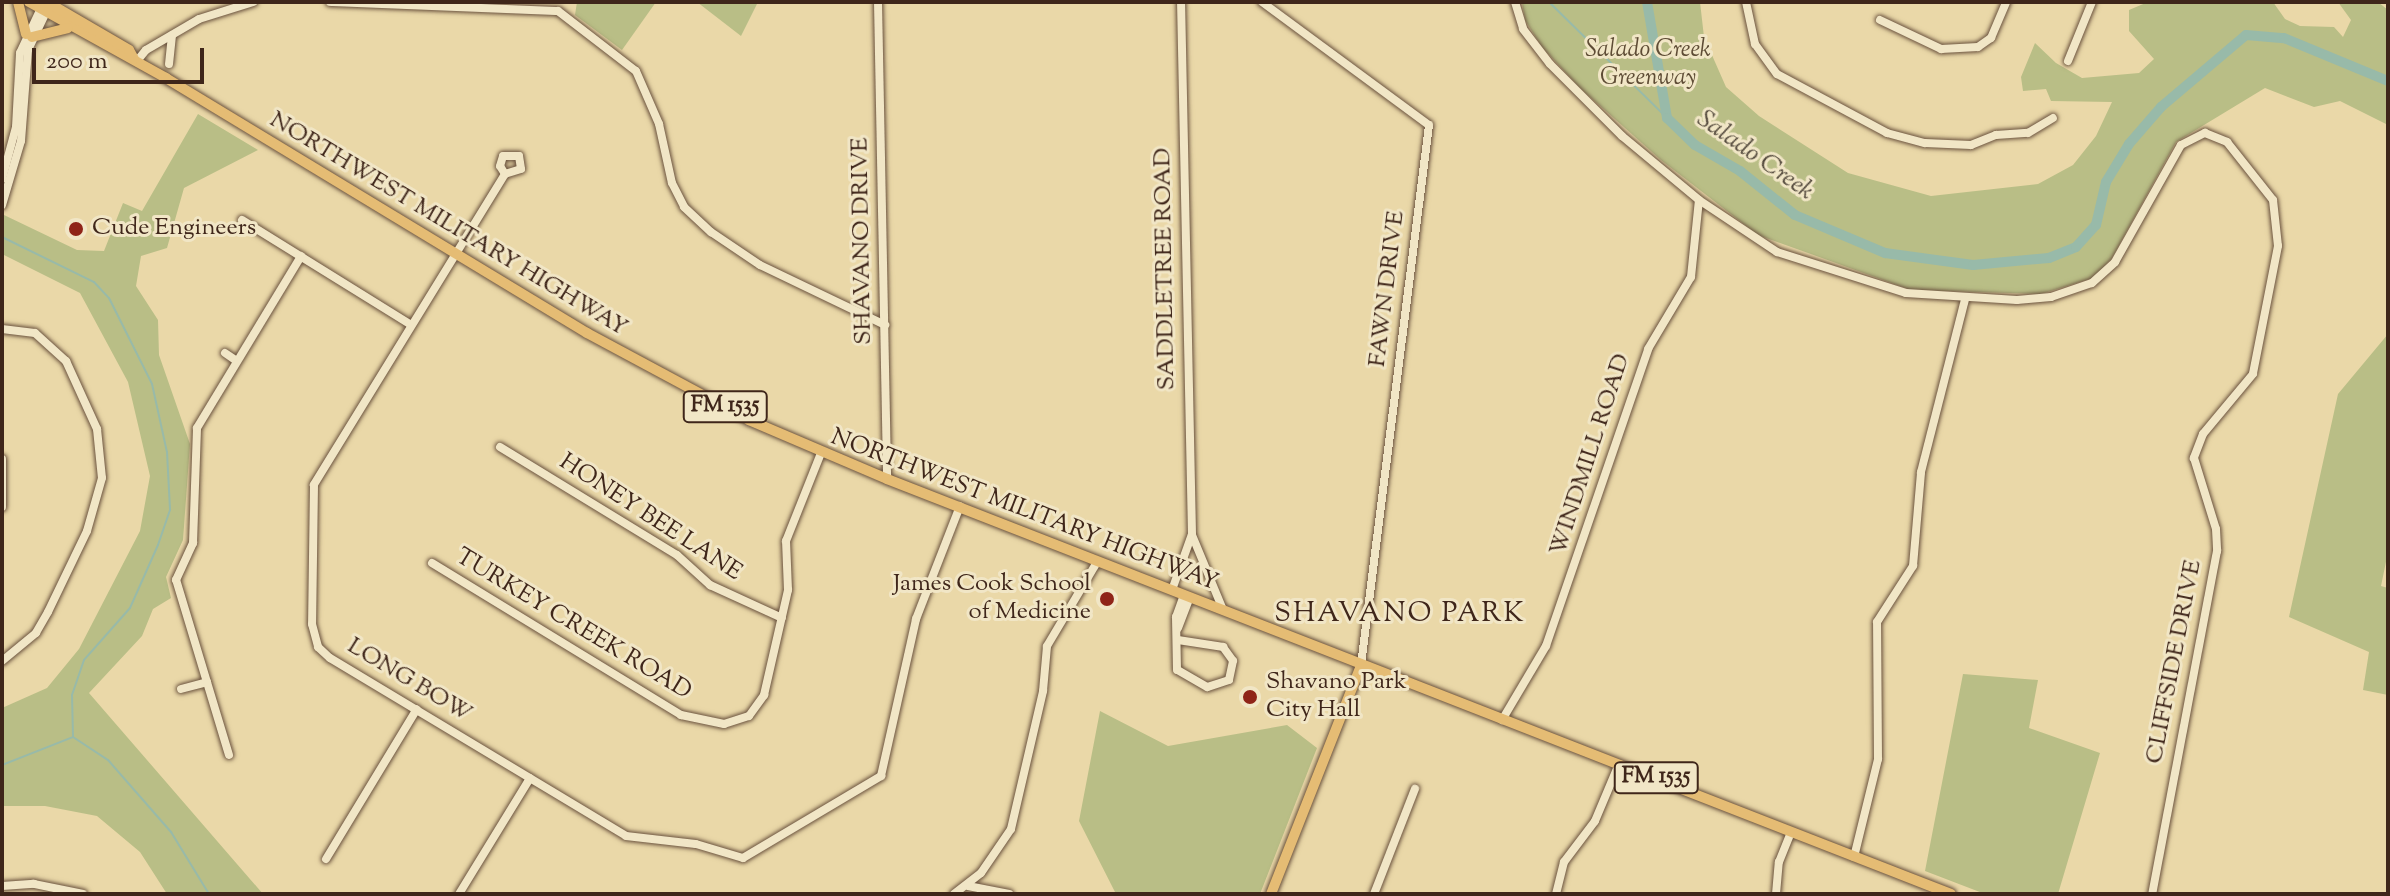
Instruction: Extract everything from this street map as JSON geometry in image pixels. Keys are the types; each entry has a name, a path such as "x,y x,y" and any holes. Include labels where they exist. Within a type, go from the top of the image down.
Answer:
{"main road":[{"path":"18,2 29,35 72,23 65,2"},
{"name":"NORTHWEST MILITARY HIGHWAY","path":"29,2 46,5 72,23 129,50 136,60 644,365 821,453 1951,894"},
{"path":"1271,894 1361,665"}],"street":[{"path":"136,60 146,50 221,9 253,2"},
{"path":"330,2 558,11 636,71 659,124 672,183 684,207 711,232 760,265 885,325"},
{"name":"SHAVANO DRIVE","path":"878,2 887,479"},
{"name":"SADDLETREE ROAD","path":"1172,590 1192,534 1181,2"},
{"name":"FAWN DRIVE","path":"1262,2 1429,125 1361,665"},
{"name":"CLIFFSIDE DRIVE","path":"1515,2 1523,29 1541,54 1622,136 1699,200 1761,244 1792,258 1906,293 1965,300 2037,299 2092,283 2115,262 2181,145 2205,133 2227,142 2278,214 2273,278 2253,374 2203,434 2194,458 2216,529 2217,551 2152,894"},
{"path":"1746,2 1755,44 1777,74 1887,133 1925,143 1971,145 1996,135 2028,133 2053,118"},
{"path":"1880,20 1941,49 1978,47 1991,38 2006,2"},
{"path":"2068,61 2092,2"},
{"path":"2,205 14,152 21,76 29,35 46,5"},
{"path":"169,64 172,35"},
{"path":"2,179 14,152"},
{"name":"LONG BOW","path":"505,174 410,324 314,485 312,624 318,647 330,658 637,841 696,844 743,858 881,776 916,619 960,506"},
{"name":"WINDMILL ROAD","path":"1502,720 1546,646 1648,349 1691,277 1699,200"},
{"path":"242,220 410,324"},
{"path":"229,755 176,580 193,543 197,428 301,256"},
{"path":"1854,857 1878,759 1877,622 1913,566 1921,472 1965,300"},
{"path":"2,329 35,333 58,350 86,401 102,457 91,521 48,612 36,633 2,661"},
{"path":"225,353 237,361"},
{"name":"HONEY BEE LANE","path":"500,447 677,555 710,585 782,618"},
{"name":"TURKEY CREEK ROAD","path":"432,563 681,715 707,723 724,724 759,709 788,590 786,541 821,453"},
{"path":"2,459 2,507"},
{"name":"SADDLETREE ROAD","path":"1192,534 1223,610"},
{"path":"954,894 967,886 1011,829 1043,691 1047,646 1097,562"},
{"path":"1178,640 1223,647 1233,661 1229,680 1212,687 1183,678 1175,665 1178,629 1187,596"},
{"path":"181,689 207,682"},
{"path":"326,859 417,709"},
{"path":"1556,894 1564,862 1595,821 1619,764"},
{"path":"459,894 530,778"},
{"path":"1374,894 1415,789"},
{"path":"1776,894 1779,862 1791,832"},
{"path":"2,886 34,884 83,894"},
{"path":"967,886 1009,894"}],"green space":[{"path":"577,2 656,2 622,50 575,15"},
{"path":"697,2 758,2 741,36"},
{"name":"Salado Creek Greenway","path":"1522,2 1700,2 1704,37 1726,87 1759,116 1848,173 1931,196 2038,184 2073,165 2096,136 2112,102 2051,101 2046,89 2023,91 2021,77 2035,43 2056,63 2082,78 2139,73 2154,59 2129,31 2129,10 2148,2 2273,2 2285,19 2300,26 2334,27 2343,37 2351,20 2338,2 2378,2 2388,10 2388,125 2340,101 2314,107 2265,88 2176,142 2112,258 2093,278 2041,294 1911,290 1758,235 1661,160 1580,88 1542,47 1525,20"},
{"path":"198,114 258,150 184,188 167,248 141,256 136,286 158,320 159,355 190,444 183,540 166,577 171,598 153,609 142,636 89,693 263,894 167,894 140,852 97,816 45,806 2,806 2,708 47,688 79,649 140,531 150,476 128,382 80,293 2,254 2,219 4,215 77,250 104,251 123,203 142,211"},
{"path":"2388,334 2388,552 2381,586 2388,588 2388,695 2363,690 2369,652 2289,617 2338,394"},
{"path":"1963,674 2038,680 2029,728 2100,753 2058,894 1985,894 1925,871"},
{"path":"1100,711 1168,746 1287,725 1317,748 1260,894 1116,894 1079,821"}],"waterway":[{"path":"1549,2 1667,118"},
{"name":"Salado Creek","path":"1647,2 1667,118 1695,145 1740,171 1795,215 1885,253 1973,265 2049,258 2076,247 2096,225 2106,182 2129,144 2161,107 2246,35 2284,38 2388,81"},
{"path":"2,237 94,282 109,298 152,384 167,452 170,510 130,608 84,660 72,695 73,737"},
{"path":"2,765 73,737 108,760 171,832 209,894"}],"place":[{"name":"Cude Engineers","path":"76,229"},
{"name":"James Cook School of Medicine","path":"1107,599"},
{"name":"Shavano Park City Hall","path":"1250,697"}],"district":[{"name":"SHAVANO PARK","path":"1400,614"}]}
